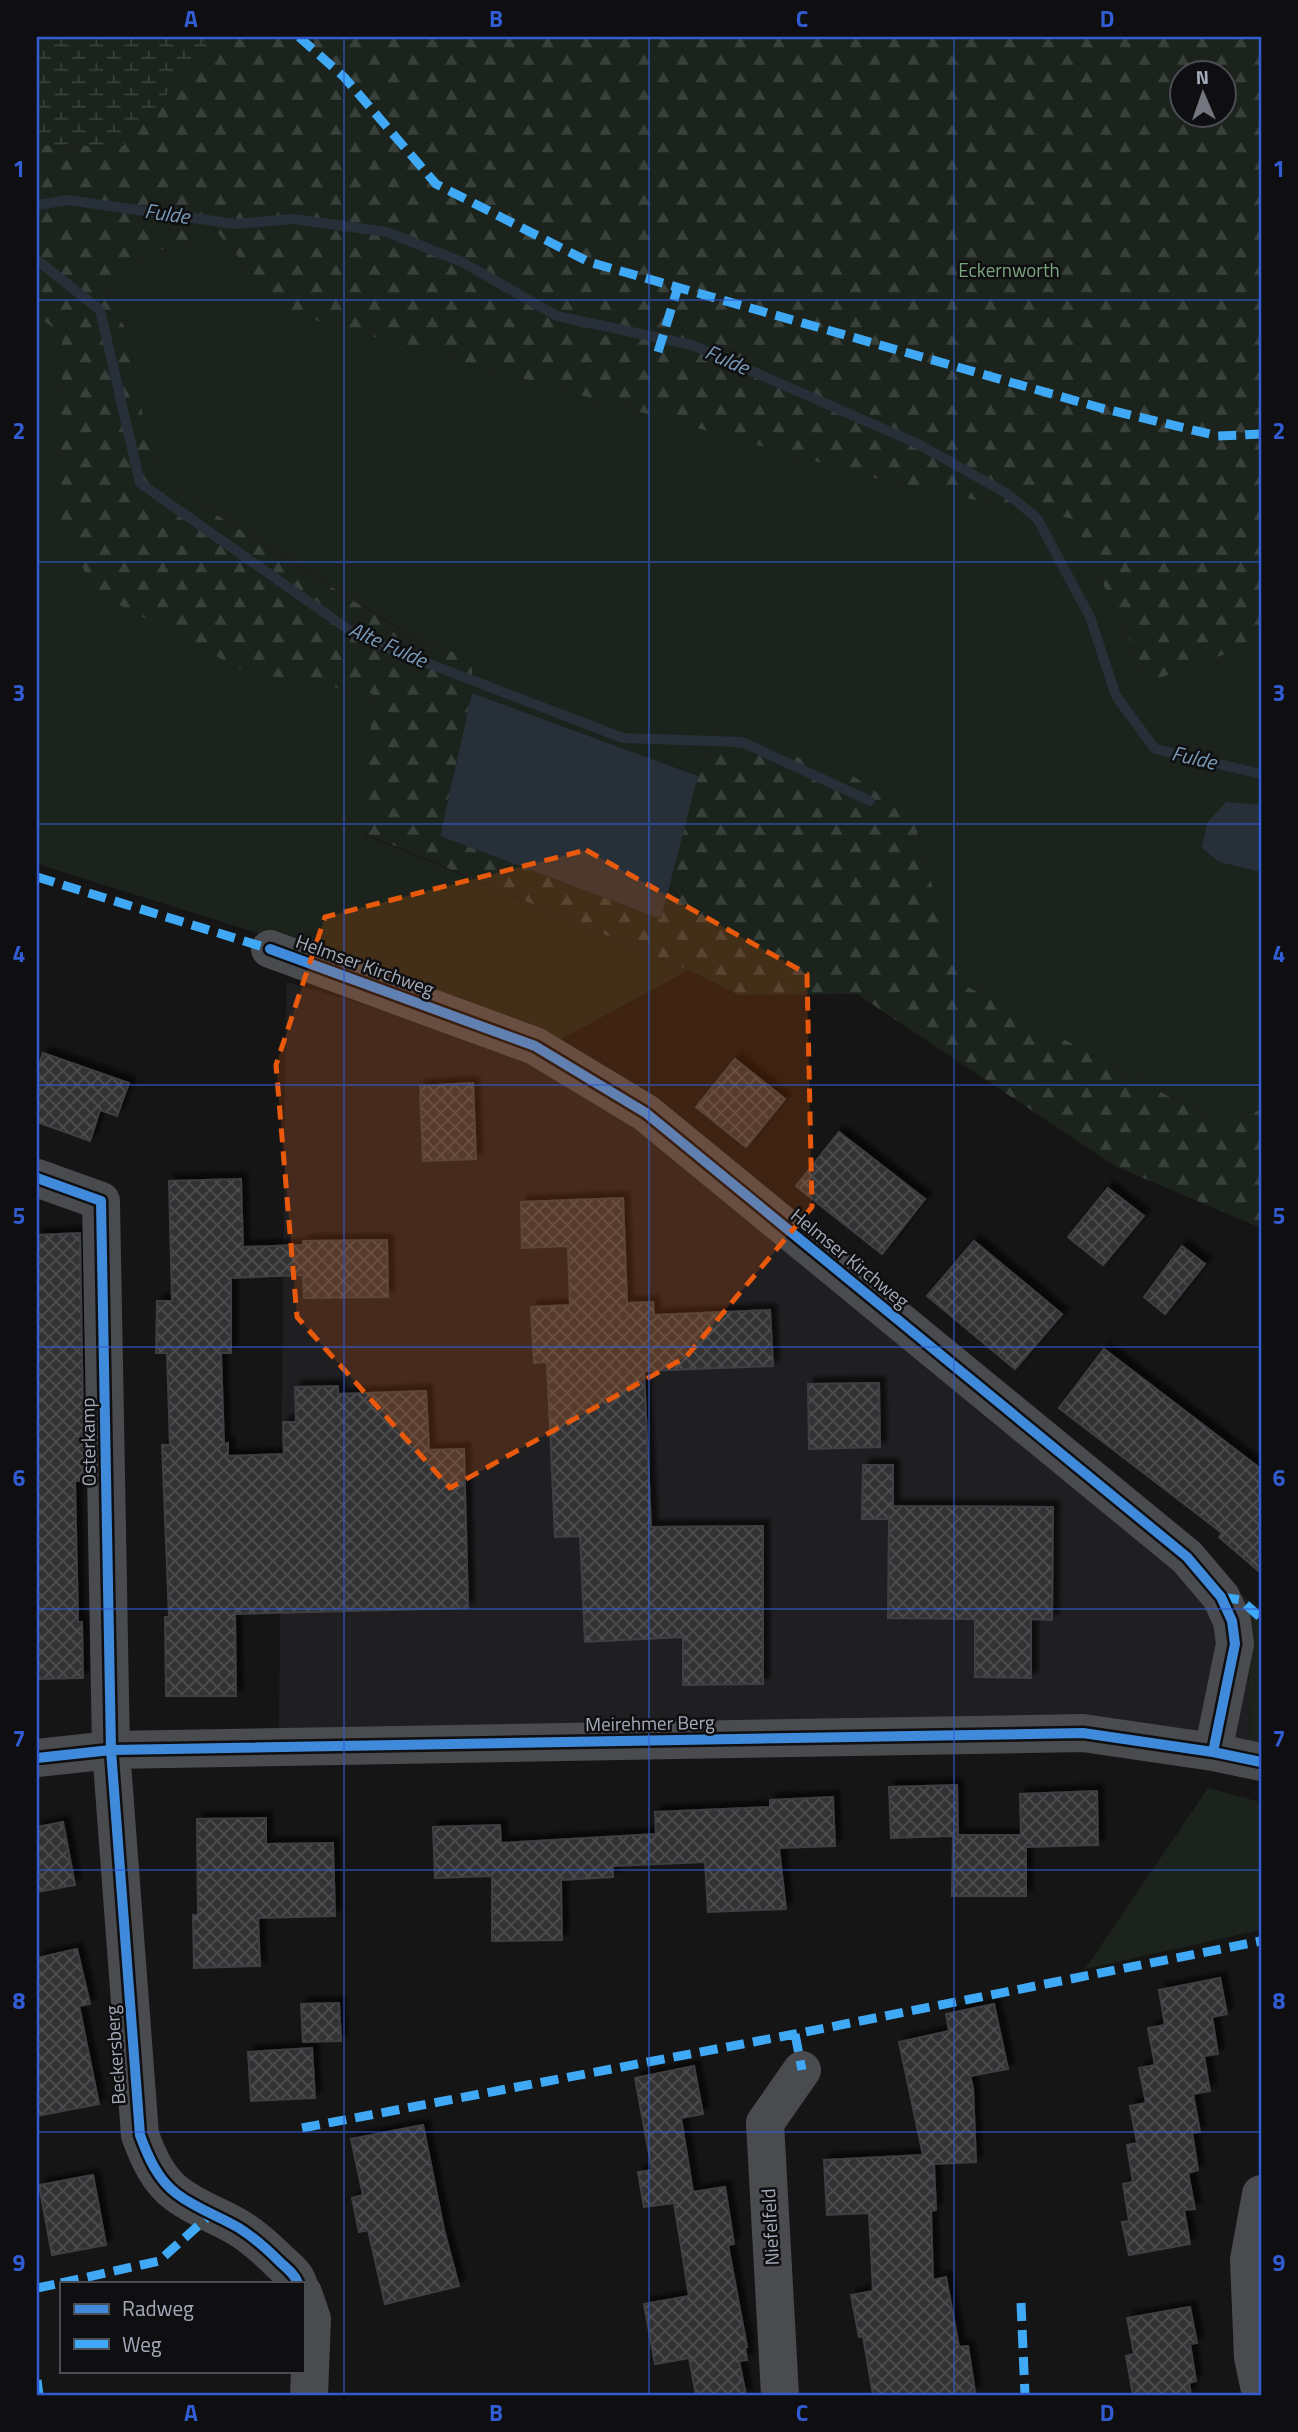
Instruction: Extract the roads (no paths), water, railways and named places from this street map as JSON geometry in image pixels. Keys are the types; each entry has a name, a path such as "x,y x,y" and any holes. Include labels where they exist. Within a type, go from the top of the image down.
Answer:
{"street":[{"name":"Helmser Kirchweg","path":"270,949 535,1046 646,1113 1187,1557 1221,1597 1231,1621 1235,1644 1213,1752"},
{"name":"Osterkamp","path":"37,1178 101,1201 111,1750"},
{"name":"Meirehmer Berg","path":"37,1758 111,1750 1083,1733 1213,1752 1261,1762"},
{"name":"Beckersberg","path":"111,1750 140,2135 164,2182 177,2194 210,2215 238,2227 264,2245 295,2276 298,2282"},
{"name":"Niefelfeld","path":"780,2395 765,2123 802,2070"},
{"path":"1261,2194 1250,2260 1253,2357 1261,2395"},
{"path":"304,2296 312,2319 309,2395"}],"waterway":[{"name":"Fulde","path":"37,205 68,200 235,224 294,219 387,232 462,262 557,316 692,345 918,444 1006,493 1037,518 1090,617 1116,696 1155,749 1261,774"},
{"name":"Alte Fulde","path":"37,260 100,310 140,483 359,637 623,738 742,742 870,801"}],"park label":[{"name":"Eckernworth","path":"1009,270"}]}
